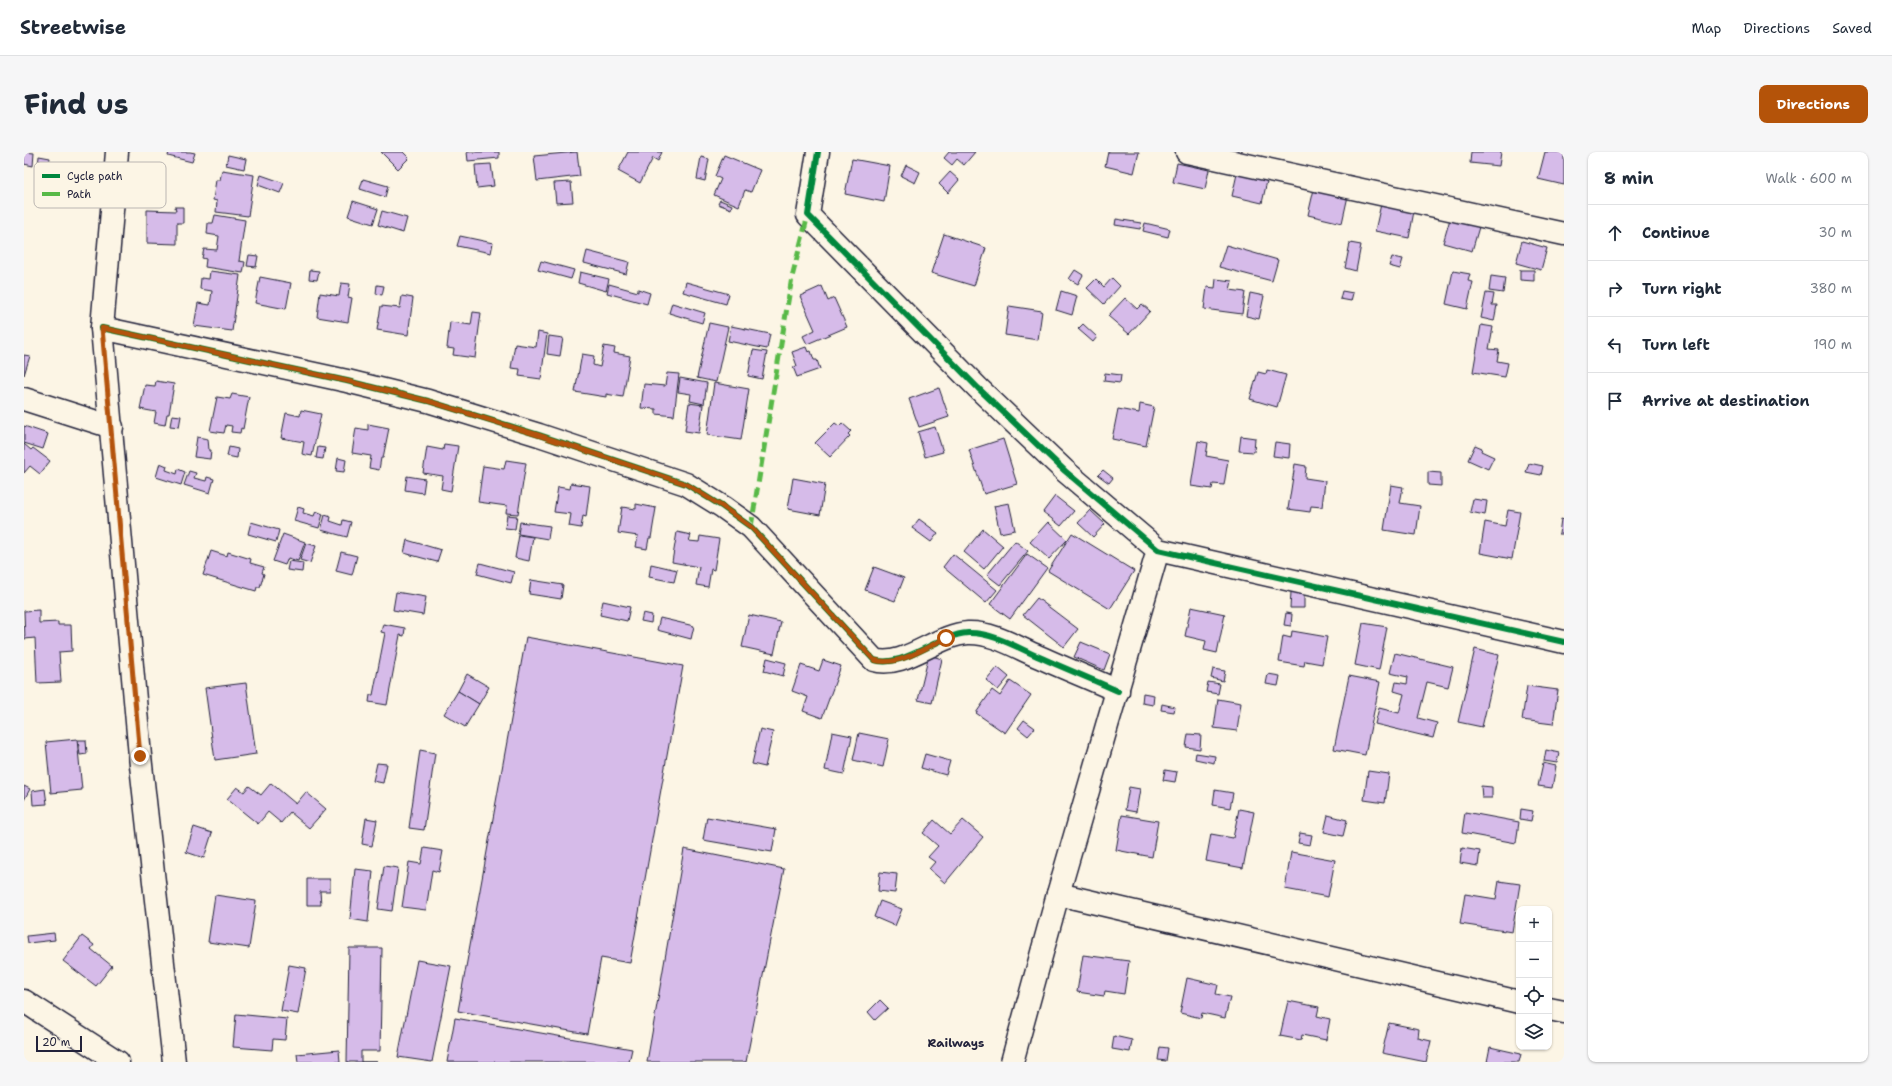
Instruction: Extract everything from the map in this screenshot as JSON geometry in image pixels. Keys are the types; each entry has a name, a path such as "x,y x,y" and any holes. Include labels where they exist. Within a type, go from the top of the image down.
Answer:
{"street":[{"path":"116,162 117,152"},
{"path":"818,152 808,215 978,388 1054,461 1158,550 1564,642"},
{"path":"1187,152 1564,234"},
{"path":"112,208 102,328 112,427 140,756 174,1062"},
{"path":"102,328 347,381 428,401 538,435 686,484 723,507 751,527 874,660 882,663 894,662 946,638 969,633 996,638 1118,691"},
{"path":"24,398 112,427"},
{"path":"1012,1062 1058,894 1158,550"},
{"path":"1058,894 1516,1001"},
{"path":"24,1001 118,1062"},
{"path":"1552,1010 1564,1012"}],"building":[{"path":"24,152 34,153 33,166 24,164"},
{"path":"169,152 195,153 192,162 168,156"},
{"path":"381,152 403,152 409,158 398,169"},
{"path":"467,152 499,152 499,158 468,161"},
{"path":"577,152 580,176 537,181 534,156"},
{"path":"628,152 662,152 658,161 653,158 640,183 618,171"},
{"path":"949,152 975,152 964,165 957,159 952,165 944,158"},
{"path":"1108,152 1139,152 1134,173 1105,166"},
{"path":"1471,152 1501,152 1499,166 1470,163"},
{"path":"1545,152 1564,152 1564,185 1538,179"},
{"path":"228,155 246,159 244,169 226,165"},
{"path":"724,155 760,170 751,192 745,190 739,206 714,195 721,179 715,176"},
{"path":"39,156 50,158 49,162 38,162"},
{"path":"701,157 709,159 705,181 697,179"},
{"path":"852,159 890,166 884,202 845,194"},
{"path":"1177,163 1209,170 1205,189 1173,182"},
{"path":"491,164 494,186 477,188 475,165"},
{"path":"906,165 920,172 915,183 901,176"},
{"path":"222,170 254,175 248,216 216,212 217,201 213,200 216,180 220,180"},
{"path":"950,172 959,180 948,193 939,184"},
{"path":"1237,174 1267,181 1262,203 1232,196"},
{"path":"261,175 284,183 280,193 258,185"},
{"path":"363,179 388,186 385,197 360,189"},
{"path":"571,182 573,202 556,203 554,183"},
{"path":"1314,189 1348,196 1342,223 1308,215"},
{"path":"720,200 732,205 731,209 718,204"},
{"path":"353,201 378,209 373,224 348,216"},
{"path":"1381,204 1414,211 1409,238 1375,231"},
{"path":"175,207 183,207 183,223 177,223 177,244 147,243 147,210 176,211"},
{"path":"382,211 407,218 403,233 378,225"},
{"path":"215,215 245,220 239,261 245,262 243,273 205,267 206,259 202,258 204,249 217,250 219,236 207,234 208,223 213,223"},
{"path":"1116,219 1141,223 1140,229 1115,225"},
{"path":"1450,219 1479,227 1472,251 1443,243"},
{"path":"1145,223 1170,229 1168,237 1143,231"},
{"path":"944,234 986,248 974,286 931,273"},
{"path":"460,236 493,243 491,253 457,246"},
{"path":"1522,241 1547,248 1541,270 1516,263"},
{"path":"1350,243 1361,245 1356,271 1345,268"},
{"path":"1226,245 1278,260 1272,281 1219,267"},
{"path":"587,251 629,262 626,274 584,263"},
{"path":"249,255 258,256 256,267 247,266"},
{"path":"1392,257 1403,259 1400,269 1389,266"},
{"path":"541,261 574,270 571,279 538,270"},
{"path":"310,270 319,271 317,280 309,279"},
{"path":"1075,270 1083,275 1078,284 1069,279"},
{"path":"1520,270 1534,270 1534,281 1520,280"},
{"path":"210,271 240,275 232,331 194,326 198,303 210,305 212,291 200,289 201,278 209,279"},
{"path":"1453,271 1470,274 1468,281 1473,282 1467,309 1446,304"},
{"path":"580,272 609,279 606,291 578,283"},
{"path":"1491,276 1505,278 1503,293 1489,291"},
{"path":"260,277 291,283 286,309 255,303"},
{"path":"1112,278 1120,286 1104,304 1087,288 1096,279 1104,287"},
{"path":"1216,279 1232,281 1230,290 1245,292 1242,314 1204,309 1207,287 1215,288"},
{"path":"686,282 729,294 726,304 683,292"},
{"path":"341,283 350,284 348,297 352,298 348,322 317,317 320,293 339,296"},
{"path":"609,284 638,292 638,289 650,293 647,304 607,293"},
{"path":"377,285 384,286 382,295 376,294"},
{"path":"822,286 828,301 834,298 847,327 807,344 803,336 815,330 800,296"},
{"path":"1061,291 1077,296 1072,315 1056,310"},
{"path":"1342,291 1353,293 1351,301 1340,299"},
{"path":"1250,293 1264,296 1259,319 1246,316"},
{"path":"1486,293 1494,294 1492,305 1497,305 1494,321 1481,318"},
{"path":"402,296 413,298 408,335 377,330 381,306 400,308"},
{"path":"1125,298 1137,309 1142,304 1150,311 1129,334 1108,316"},
{"path":"672,303 705,313 702,323 669,313"},
{"path":"1009,306 1042,311 1038,340 1005,335"},
{"path":"473,312 481,313 475,358 453,355 454,349 447,348 450,322 471,325"},
{"path":"709,323 728,327 716,382 697,378"},
{"path":"1083,324 1097,337 1093,342 1078,329"},
{"path":"1481,325 1493,327 1489,349 1499,350 1497,361 1508,363 1505,377 1473,372"},
{"path":"731,326 770,334 767,349 728,341"},
{"path":"538,332 547,334 541,379 519,376 520,369 511,368 515,344 536,347"},
{"path":"549,336 563,338 560,356 547,354"},
{"path":"604,346 615,348 614,353 630,356 623,397 606,394 606,397 575,392 582,354 594,356 593,365 600,367"},
{"path":"806,347 808,352 811,351 814,360 817,360 820,369 797,377 793,367 797,366 792,352"},
{"path":"753,350 767,352 762,379 748,376"},
{"path":"24,355 30,356 24,375"},
{"path":"1267,370 1286,375 1277,407 1250,399 1258,372 1266,374"},
{"path":"667,373 679,374 674,416 656,414 656,409 641,408 644,384 665,386"},
{"path":"1105,373 1121,375 1120,383 1104,381"},
{"path":"680,378 707,383 704,404 690,401 691,394 678,392"},
{"path":"156,381 174,384 169,414 167,414 165,425 154,423 156,412 140,409 145,385 155,386"},
{"path":"714,383 749,389 741,440 707,435"},
{"path":"939,388 949,417 919,427 909,399"},
{"path":"232,394 249,397 243,429 241,428 240,433 231,432 232,426 226,425 224,433 210,431 217,397 230,399"},
{"path":"689,403 703,405 699,433 685,431"},
{"path":"1140,404 1154,407 1146,446 1112,439 1118,409 1139,413"},
{"path":"301,410 321,414 312,456 302,454 304,442 281,438 286,413 300,416"},
{"path":"172,415 181,416 179,427 170,426"},
{"path":"835,423 839,426 842,423 851,431 848,434 850,436 830,457 815,443"},
{"path":"368,424 389,428 379,470 369,468 371,456 352,453 356,428 368,430"},
{"path":"24,426 48,434 43,449 24,443"},
{"path":"935,427 943,452 925,457 918,432"},
{"path":"1241,436 1255,438 1254,452 1239,451"},
{"path":"197,437 208,439 209,450 211,450 210,459 194,457"},
{"path":"1003,439 1017,484 984,494 969,450"},
{"path":"1198,441 1208,443 1206,456 1228,460 1224,485 1213,484 1212,489 1191,486"},
{"path":"1275,442 1290,444 1289,458 1273,456"},
{"path":"24,444 31,450 33,448 50,461 40,474 30,466 24,473"},
{"path":"444,444 458,446 451,491 441,489 443,476 423,473 427,447 443,450"},
{"path":"1475,445 1482,448 1481,451 1494,457 1488,469 1468,460"},
{"path":"229,447 238,449 237,458 227,456"},
{"path":"318,447 325,448 323,459 316,458"},
{"path":"338,458 346,460 344,472 336,471"},
{"path":"506,460 526,463 518,514 506,513 507,506 478,502 483,466 504,469"},
{"path":"160,463 167,466 166,470 177,474 178,469 185,472 181,485 156,477"},
{"path":"1529,463 1543,466 1541,475 1526,472"},
{"path":"1295,464 1306,466 1305,478 1325,481 1322,507 1311,506 1310,512 1288,509"},
{"path":"1103,470 1113,478 1109,483 1098,475"},
{"path":"189,471 196,473 194,478 206,481 207,477 214,479 210,493 184,485"},
{"path":"1428,472 1441,473 1441,486 1428,485"},
{"path":"407,476 425,479 423,493 405,490"},
{"path":"793,478 825,484 820,515 788,509"},
{"path":"571,483 590,486 586,517 583,516 581,528 569,526 571,514 554,512 558,487 570,489"},
{"path":"1391,485 1403,487 1400,503 1420,506 1416,535 1384,530"},
{"path":"1055,496 1074,511 1061,526 1043,512"},
{"path":"1473,499 1487,501 1485,515 1470,512"},
{"path":"1009,503 1015,530 1000,533 994,506"},
{"path":"636,504 656,508 651,538 649,538 647,549 636,547 638,536 618,533 622,507 636,509"},
{"path":"298,507 304,509 303,513 314,516 316,511 323,514 319,528 294,521"},
{"path":"1090,510 1105,524 1093,537 1078,523"},
{"path":"1508,510 1520,512 1512,559 1480,553 1485,522 1505,526"},
{"path":"325,515 331,517 330,521 342,525 343,520 351,522 347,537 321,530"},
{"path":"507,515 517,516 515,529 505,528"},
{"path":"919,519 938,533 931,542 912,528"},
{"path":"1561,519 1564,520 1564,534 1559,534"},
{"path":"251,522 279,530 276,542 248,534"},
{"path":"520,522 550,526 548,539 518,534"},
{"path":"1048,522 1067,540 1049,559 1030,542"},
{"path":"983,529 1003,546 984,569 964,552"},
{"path":"677,532 691,535 689,541 699,542 700,536 719,539 714,570 711,569 708,587 696,585 699,567 672,562"},
{"path":"1072,533 1134,571 1110,609 1048,571"},
{"path":"283,534 305,542 298,561 288,558 285,565 273,561"},
{"path":"519,535 533,537 529,561 515,558"},
{"path":"407,540 441,550 437,562 404,553"},
{"path":"1015,541 1028,551 1000,585 987,575"},
{"path":"306,543 316,546 310,563 300,560"},
{"path":"211,551 227,556 228,552 251,559 250,563 264,567 262,573 264,574 260,587 257,587 256,591 203,575"},
{"path":"341,552 357,556 352,575 336,571"},
{"path":"953,554 997,590 986,603 943,567"},
{"path":"1027,554 1047,568 1010,619 990,604"},
{"path":"289,561 303,563 302,572 287,570"},
{"path":"480,563 514,572 511,583 477,574"},
{"path":"651,564 677,570 674,582 649,577"},
{"path":"874,567 904,578 895,601 865,590"},
{"path":"531,580 563,585 561,599 529,594"},
{"path":"396,592 426,597 423,615 393,610"},
{"path":"1291,592 1304,593 1304,608 1290,608"},
{"path":"1037,598 1078,629 1064,647 1023,615"},
{"path":"603,601 630,607 627,621 600,615"},
{"path":"1191,607 1225,614 1217,653 1204,650 1206,641 1185,636"},
{"path":"39,610 39,623 58,622 58,625 71,625 72,651 59,652 61,682 37,683 35,638 25,639 24,611"},
{"path":"643,613 652,615 651,623 641,621"},
{"path":"1286,613 1292,614 1291,626 1284,625"},
{"path":"749,615 781,622 774,654 742,647"},
{"path":"660,618 694,626 691,639 657,630"},
{"path":"1363,623 1387,627 1379,670 1355,665"},
{"path":"383,624 405,628 404,636 400,635 387,705 369,702 370,695 373,695 385,633 381,632"},
{"path":"1292,631 1327,637 1322,664 1305,661 1304,666 1279,662 1283,636 1291,638"},
{"path":"526,637 683,666 630,963 601,958 587,1034 458,1011"},
{"path":"1081,642 1110,654 1104,670 1074,657"},
{"path":"1475,649 1499,655 1482,727 1458,722"},
{"path":"1395,653 1453,667 1448,687 1427,682 1418,718 1437,723 1433,738 1375,724 1379,708 1399,713 1404,694 1394,691 1396,682 1407,684 1408,677 1390,673"},
{"path":"929,655 942,659 932,703 918,700"},
{"path":"767,658 786,663 783,676 764,671"},
{"path":"823,660 841,666 822,718 803,711 808,697 792,691 801,665 819,671"},
{"path":"997,667 1009,677 998,690 986,680"},
{"path":"1213,669 1225,671 1223,681 1211,678"},
{"path":"467,674 489,687 479,704 458,691"},
{"path":"1268,674 1280,676 1278,686 1266,684"},
{"path":"1349,676 1380,682 1365,755 1334,749"},
{"path":"1010,681 1031,695 1005,733 976,713 992,690 1000,696"},
{"path":"1208,682 1220,684 1218,694 1206,692"},
{"path":"246,683 256,754 215,760 205,688"},
{"path":"1527,686 1558,690 1553,724 1522,720"},
{"path":"458,691 479,704 465,727 444,714"},
{"path":"1143,693 1154,695 1153,705 1142,703"},
{"path":"1218,699 1241,703 1237,731 1214,728"},
{"path":"1162,704 1175,707 1174,712 1161,710"},
{"path":"1024,720 1035,728 1028,736 1018,728"},
{"path":"760,729 773,732 765,767 752,764"},
{"path":"832,732 852,736 844,774 825,770"},
{"path":"859,733 889,739 883,767 853,760"},
{"path":"1188,734 1201,735 1200,749 1186,747"},
{"path":"77,739 82,790 51,793 46,742"},
{"path":"78,740 86,740 87,754 80,755"},
{"path":"420,750 435,753 424,830 409,828"},
{"path":"1546,750 1559,753 1557,763 1544,761"},
{"path":"1196,753 1215,756 1214,763 1195,759"},
{"path":"925,754 950,761 946,775 921,768"},
{"path":"377,763 387,764 383,783 373,781"},
{"path":"1543,763 1556,766 1552,788 1538,786"},
{"path":"1165,770 1177,772 1175,782 1163,780"},
{"path":"1368,771 1389,774 1385,803 1364,800"},
{"path":"271,783 296,804 306,792 326,809 309,828 290,812 281,823 268,812 258,824 227,799 237,787 244,792 249,786 261,795"},
{"path":"24,786 30,789 24,800"},
{"path":"1481,786 1492,787 1492,798 1482,798"},
{"path":"1129,787 1140,789 1136,812 1125,810"},
{"path":"45,789 47,804 33,805 32,791"},
{"path":"1215,790 1233,793 1230,808 1213,805"},
{"path":"1239,809 1254,812 1243,868 1206,861 1211,834 1233,838"},
{"path":"1521,809 1533,811 1531,821 1520,819"},
{"path":"1465,812 1519,822 1516,843 1462,833"},
{"path":"1122,815 1158,821 1152,857 1116,850"},
{"path":"1328,815 1347,820 1343,836 1324,832"},
{"path":"707,817 776,829 772,852 703,840"},
{"path":"366,818 377,820 372,846 362,844"},
{"path":"934,820 950,834 963,820 983,837 945,883 929,869 935,862 928,857 938,846 923,833"},
{"path":"194,827 212,833 204,858 186,852"},
{"path":"1300,833 1312,835 1310,845 1298,843"},
{"path":"424,848 443,851 439,872 432,870 426,910 402,907 409,862 421,864"},
{"path":"1462,848 1480,851 1478,866 1460,863"},
{"path":"684,849 784,869 746,1062 647,1062"},
{"path":"1291,852 1335,860 1328,897 1285,889"},
{"path":"384,866 398,868 392,911 378,909"},
{"path":"355,869 373,871 368,922 350,919"},
{"path":"880,872 897,874 895,893 878,891"},
{"path":"307,879 330,879 330,891 320,891 321,905 307,905"},
{"path":"1499,881 1520,884 1512,932 1460,924 1465,894 1496,899"},
{"path":"215,895 256,901 249,948 208,942"},
{"path":"880,901 902,909 895,926 874,917"},
{"path":"54,933 55,940 28,943 27,936"},
{"path":"82,936 94,945 91,949 112,966 96,986 63,961"},
{"path":"349,948 382,948 380,1051 361,1051 361,1062 347,1062"},
{"path":"1083,955 1129,961 1124,994 1105,991 1104,996 1077,992"},
{"path":"417,960 451,966 432,1062 398,1057"},
{"path":"289,965 306,968 298,1014 281,1011"},
{"path":"1187,978 1218,985 1216,994 1230,997 1225,1018 1202,1013 1201,1018 1180,1013"},
{"path":"880,1000 888,1008 875,1020 868,1012"},
{"path":"1288,1001 1319,1007 1317,1016 1330,1019 1326,1040 1302,1035 1301,1040 1280,1036"},
{"path":"236,1014 287,1019 285,1040 273,1039 272,1050 233,1047"},
{"path":"455,1018 632,1049 629,1062 447,1062"},
{"path":"1389,1023 1419,1029 1418,1038 1431,1041 1426,1062 1382,1053"},
{"path":"1114,1036 1132,1040 1130,1052 1112,1049"},
{"path":"1160,1047 1168,1048 1166,1061 1158,1060"},
{"path":"1490,1047 1521,1054 1519,1062 1487,1062"},
{"path":"339,1050 340,1062 298,1062 297,1054"}],"marked path":[{"path":"751,527 792,277 808,215"}],"cycle path":[{"path":"818,152 808,215 978,388 1065,471 1158,550 1564,642"},
{"path":"102,328 347,381 428,401 539,435 686,484 723,507 751,527 874,660 885,662 897,660 944,639 956,635 977,633 995,637 1118,691"}],"district":[{"name":"Railways","path":"956,1043"}],"route":[{"path":"140,756 112,427 102,328 347,381 428,401 538,435 686,484 723,507 751,527 874,660 882,663 894,662 946,638"}]}
